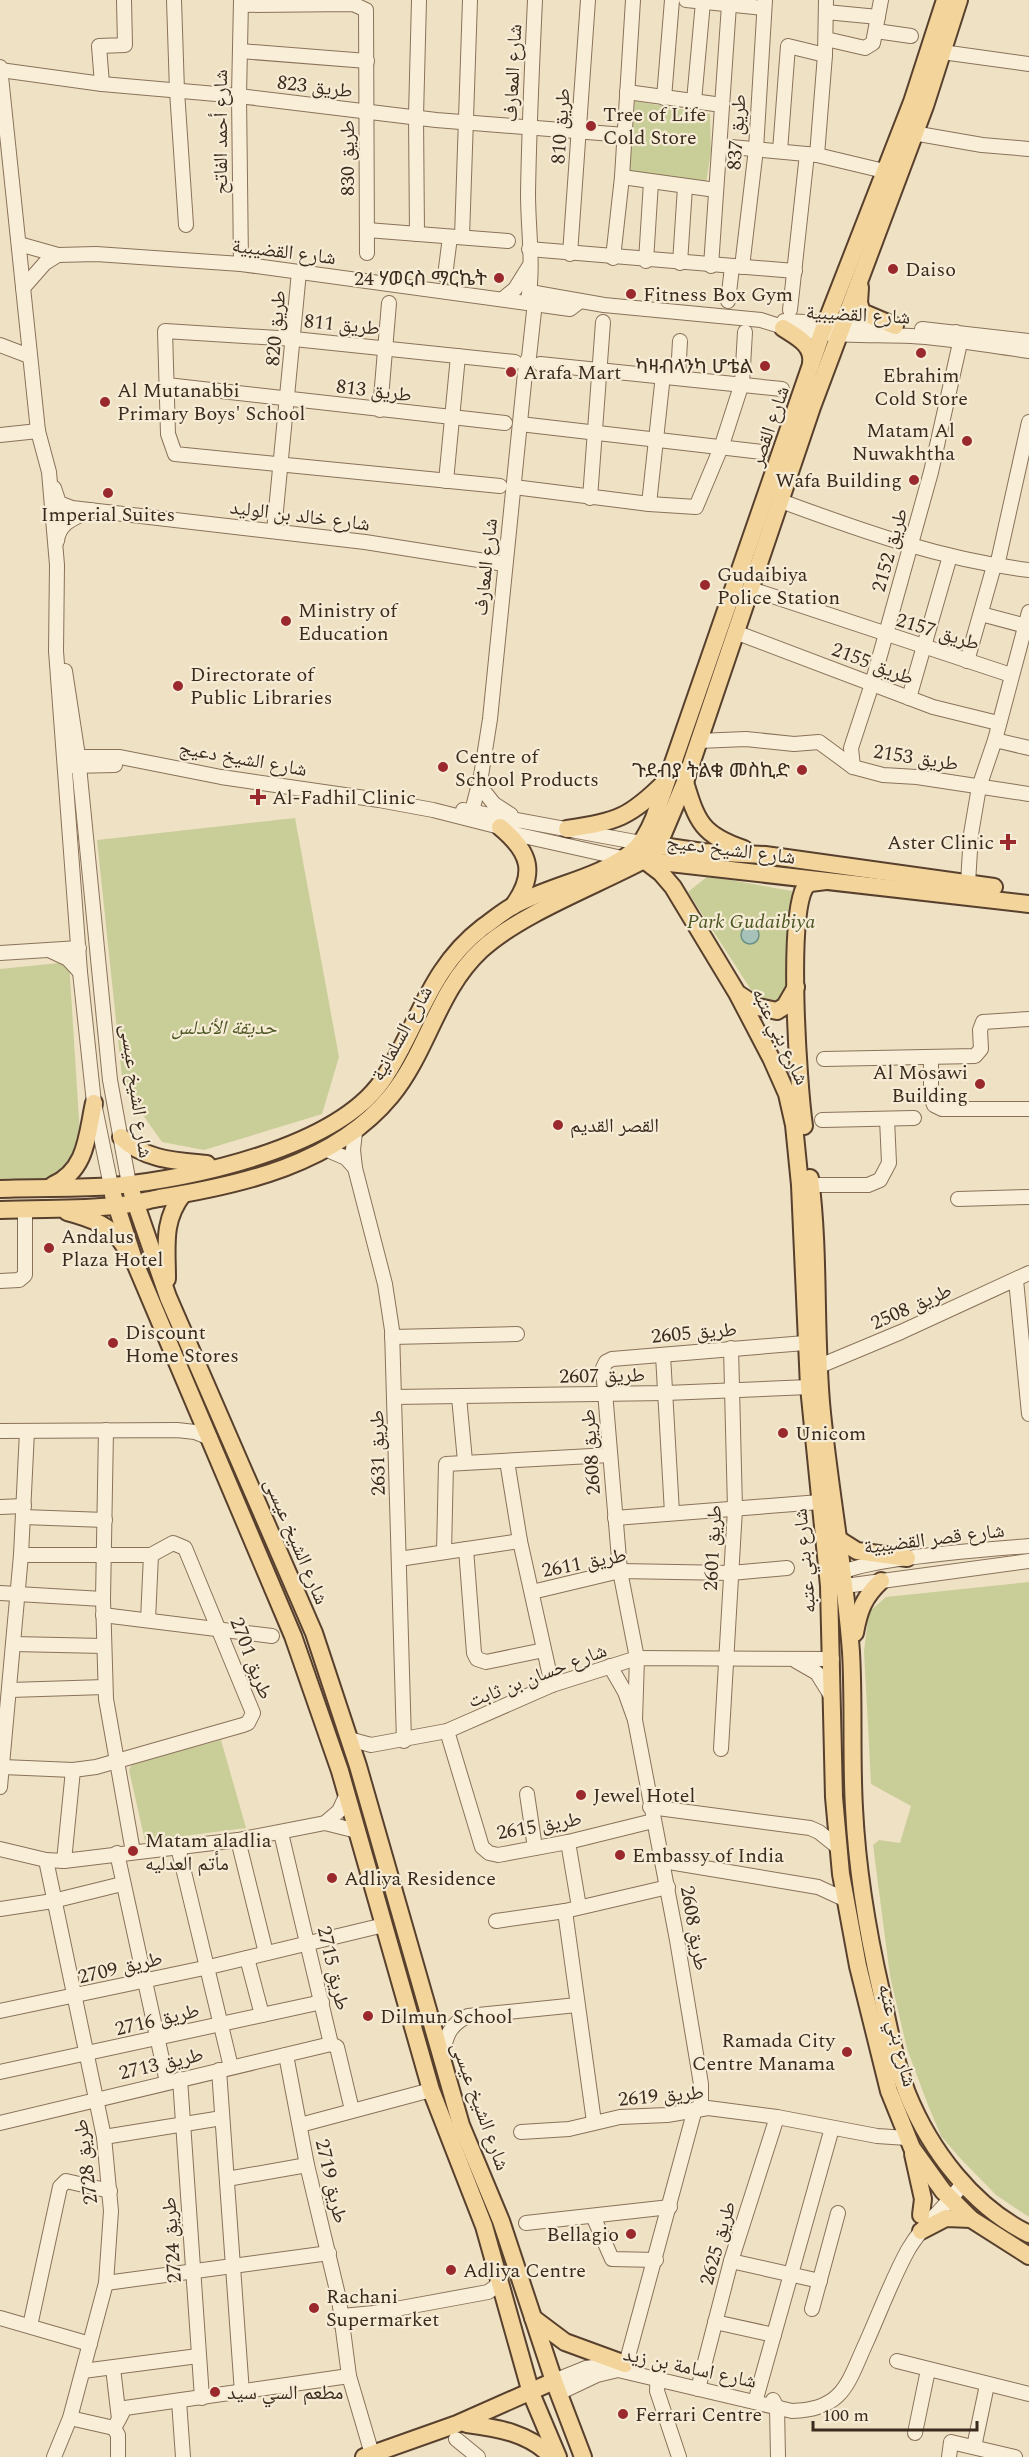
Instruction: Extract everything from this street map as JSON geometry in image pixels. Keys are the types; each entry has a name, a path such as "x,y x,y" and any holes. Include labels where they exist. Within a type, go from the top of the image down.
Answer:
{"main road":[{"name":"شارع القصر","path":"622,858 642,852 654,818 698,741 781,501 832,328 884,171 912,102 945,0"},
{"name":"شارع القصر","path":"658,846 677,780 810,370 862,272 959,0"},
{"path":"862,272 859,303 862,312 895,326"},
{"path":"783,328 807,346 812,357 810,370"},
{"path":"567,829 611,822 625,817 677,780 700,826 729,844 765,855"},
{"path":"500,827 516,840 528,870 523,892 513,906"},
{"name":"شارع الشيخ دعيج","path":"642,852 658,846 703,852 765,855 1029,893"},
{"name":"شارع الشيخ دعيج","path":"642,852 826,882 1029,904"},
{"name":"شارع بني عتبه","path":"642,852 673,887 737,993 787,1094 806,1185"},
{"name":"شارع السلمانية","path":"0,1210 115,1206 183,1194 270,1174 325,1149 355,1132 385,1102 403,1078 453,981 482,949 504,932 642,852"},
{"name":"شارع السلمانية","path":"0,1189 129,1184 223,1166 324,1131 356,1108 384,1078 439,973 471,936 513,906 622,858"},
{"name":"شارع بني عتبه","path":"826,882 810,883 802,894 796,987 806,1185 812,1375 820,1502 851,1654 854,1807 864,1910 892,2040 906,2090 917,2117 938,2151 963,2183 1005,2220 1029,2234"},
{"path":"737,993 758,1007 777,1011 785,1006 796,987"},
{"path":"50,1186 70,1176 79,1163 94,1102"},
{"path":"121,1137 129,1145 158,1158 223,1166"},
{"name":"شارع الشيخ عيسى","path":"129,1184 168,1296 314,1633 356,1758 461,2125 501,2221 557,2387 584,2457"},
{"name":"شارع الشيخ عيسى","path":"111,1186 115,1206 135,1263 293,1636 346,1794 431,2090 484,2226 533,2399 558,2457"},
{"path":"168,1296 166,1228 172,1211 183,1194"},
{"path":"55,1208 87,1218 118,1236 135,1263"},
{"name":"شارع بني عتبه","path":"812,1375 822,1413 838,1539 831,1696 834,1805 841,1874 844,1899 889,2091 907,2136 947,2195 971,2219 1029,2256"},
{"path":"838,1539 857,1551 907,1558"},
{"path":"851,1654 860,1608 870,1592 881,1581"},
{"path":"832,1659 840,1668 844,1717 853,1736"},
{"path":"834,1805 854,1807"},
{"path":"907,2136 923,2199 921,2223 946,2218 971,2219"},
{"path":"533,2318 565,2342 626,2364"},
{"name":"شارع اسامة بن زيد","path":"368,2456 460,2429 557,2387"},
{"path":"460,2429 516,2434 537,2444 552,2457"}],"street":[{"path":"102,84 99,46 126,45 124,0"},
{"path":"174,0 177,91 186,225"},
{"path":"417,234 416,116 419,0"},
{"path":"445,276 456,237 465,122 470,0"},
{"name":"شارع المعارف","path":"475,816 482,783 495,677 504,564 507,487 520,424 527,363 523,357 532,298 529,249 529,125 535,0"},
{"name":"طريق 810","path":"570,254 588,0"},
{"path":"613,258 622,177 633,0"},
{"path":"664,98 672,0"},
{"path":"686,0 729,5 764,4"},
{"path":"826,39 865,48 873,43 881,0"},
{"name":"شارع أحمد الفاتح","path":"241,2 239,96 241,264"},
{"name":"طريق 830","path":"241,2 360,5 367,13 367,253"},
{"path":"694,101 704,2"},
{"name":"طريق 837","path":"728,301 737,267 756,148 764,4"},
{"path":"711,266 729,5"},
{"path":"790,310 825,55 826,6 911,36"},
{"path":"780,150 788,46 825,55"},
{"path":"240,51 367,61"},
{"path":"942,51 1029,64"},
{"name":"طريق 823","path":"0,69 102,84 239,96 366,112 625,135"},
{"name":"شارع الشيخ عيسى","path":"0,69 29,356 38,432 47,466 56,550 56,626 70,761 106,1029 110,1080 129,1184"},
{"path":"627,92 722,105"},
{"path":"913,133 982,145 1029,149"},
{"path":"720,146 780,150 884,171"},
{"path":"622,177 716,190"},
{"path":"646,261 651,182"},
{"path":"680,263 685,187"},
{"path":"367,230 508,241"},
{"name":"شارع القضيبية","path":"19,244 58,255 96,254 241,264 504,298 532,298 567,309 573,308 579,302 761,320 783,328 895,326 1029,351"},
{"path":"529,249 646,261 795,271"},
{"path":"23,288 45,263 58,255"},
{"path":"504,298 515,289 530,265"},
{"name":"طريق 820","path":"274,531 299,272"},
{"path":"380,410 387,349 389,303"},
{"path":"761,320 832,328"},
{"path":"590,498 603,322"},
{"name":"شارع القضيبية","path":"832,328 913,336 1029,341"},
{"name":"طريق 811","path":"167,385 165,331 294,339 678,376 782,389"},
{"path":"167,385 172,449 182,456 696,507 722,446 742,383 745,332"},
{"name":"طريق 2152","path":"853,767 850,748 872,684 932,472 958,337"},
{"path":"678,376 680,341"},
{"path":"0,345 29,356"},
{"path":"446,481 458,356"},
{"path":"649,504 663,375"},
{"name":"طريق 813","path":"167,385 505,423"},
{"path":"967,661 1026,454 1029,422"},
{"path":"520,424 762,452"},
{"path":"0,435 38,432"},
{"name":"شارع الشيخ عيسى","path":"47,466 42,494 49,567 56,588"},
{"name":"شارع خالد بن الوليد","path":"47,466 59,503 91,510 274,531 504,564"},
{"path":"781,501 910,546 995,566 1029,570"},
{"path":"56,550 58,532 63,524 91,510"},
{"path":"909,698 950,556"},
{"name":"طريق 2157","path":"751,589 923,648 1011,675"},
{"path":"968,883 971,834 979,787 995,740 1028,618 981,614"},
{"name":"شارع الشيخ عيسى","path":"56,626 61,638 73,727 70,761 80,972 94,1102 111,1186"},
{"name":"طريق 2155","path":"735,632 933,707 998,723"},
{"path":"73,727 79,740 89,747 120,757"},
{"name":"طريق 2153","path":"698,741 746,739 794,744 819,742 853,767 883,775 1029,794"},
{"path":"995,740 1029,748"},
{"name":"شارع الشيخ دعيج","path":"70,761 120,757 433,810 475,816 515,818 567,829 642,852"},
{"name":"شارع الشيخ دعيج","path":"70,761 153,764"},
{"path":"482,783 494,804 515,818"},
{"name":"شارع الشيخ دعيج","path":"475,816 519,835 622,858"},
{"path":"0,953 51,951 65,947 79,948 93,964 99,1010 106,1029"},
{"path":"51,951 68,959 80,972"},
{"path":"824,1059 975,1056 981,1049 980,1030 983,1022 1029,1019"},
{"path":"931,1057 931,1096 934,1105 942,1109 1029,1109"},
{"path":"822,1120 914,1118"},
{"path":"806,1185 868,1185 880,1180 890,1162 887,1119"},
{"name":"طريق 2631","path":"355,1132 353,1150 355,1168 385,1284 392,1337 404,1741"},
{"path":"325,1149 346,1158 355,1168"},
{"path":"958,1199 1029,1197"},
{"path":"0,1281 19,1280 25,1275 25,1209"},
{"path":"1023,1279 1029,1414"},
{"name":"طريق 2508","path":"812,1375 1023,1279"},
{"path":"392,1337 517,1334"},
{"name":"طريق 2605","path":"605,1394 603,1368 606,1362 612,1359 812,1342"},
{"name":"طريق 2601","path":"721,1749 724,1657 735,1509 730,1389 731,1348"},
{"path":"663,1355 672,1513"},
{"name":"طريق 2607","path":"395,1397 666,1393 730,1389 812,1375"},
{"name":"طريق 2608","path":"605,1394 620,1571 637,1658 635,1720"},
{"path":"459,1396 465,1461"},
{"path":"177,1430 189,1419 194,1401"},
{"path":"106,1430 103,1599 105,1687 133,1852"},
{"path":"0,1431 177,1430 195,1432 210,1438"},
{"path":"0,1787 3,1767 3,1731 10,1690 18,1595 27,1431"},
{"path":"444,1552 444,1468 449,1462 610,1455"},
{"path":"507,1461 520,1541 552,1685"},
{"path":"615,1518 820,1502"},
{"path":"0,1507 105,1520"},
{"path":"399,1559 520,1541"},
{"name":"طريق 2701","path":"21,1555 151,1555 173,1543 185,1548 253,1713 248,1723 116,1762"},
{"name":"شارع قصر القضيبية","path":"835,1581 907,1558 1028,1545"},
{"path":"466,1549 474,1653 477,1659 486,1662 544,1650"},
{"path":"148,1620 151,1555"},
{"name":"شارع قصر القضيبية","path":"835,1581 881,1581 1029,1561"},
{"name":"طريق 2611","path":"532,1592 620,1571 731,1573 787,1568"},
{"path":"0,1593 103,1599"},
{"path":"104,1615 219,1627 272,1636"},
{"path":"13,1644 104,1646"},
{"name":"شارع حسان بن ثابت","path":"349,1739 371,1745 404,1741 447,1731 552,1685 637,1658 832,1659"},
{"name":"شارع حسان بن ثابت","path":"791,1659 817,1673 831,1696"},
{"name":"طريق 2608","path":"610,1666 625,1692 635,1720 668,1887 700,2084 698,2109 626,2364"},
{"path":"10,1690 105,1687"},
{"name":"طريق 2615","path":"447,1731 482,1847 489,1853 498,1855 568,1842 652,1814 810,1828 819,1832 839,1848"},
{"path":"356,1758 371,1745"},
{"path":"3,1767 73,1770 116,1762"},
{"path":"64,1861 73,1770"},
{"path":"326,1823 339,1811 346,1794"},
{"path":"527,1794 535,1848"},
{"path":"0,1849 46,1860 64,1861 238,1840 326,1823 357,1831"},
{"name":"طريق 2715","path":"281,1833 332,2044 337,2047 352,2110"},
{"path":"238,1840 266,1953"},
{"path":"568,1842 579,1908"},
{"path":"178,1847 222,2025 225,2069 222,2118 242,2393"},
{"name":"طريق 2724","path":"117,1853 157,2039 174,2080 182,2123 202,2398"},
{"name":"طريق 2728","path":"46,1860 97,2098 110,2191 106,2283 70,2418 54,2457"},
{"path":"663,1861 823,1888 844,1899"},
{"path":"823,1888 841,1874"},
{"path":"0,1909 53,1901 122,1884"},
{"path":"496,1921 565,1911 668,1887"},
{"path":"565,1911 594,2122"},
{"name":"طريق 2709","path":"0,2011 209,1967 384,1925"},
{"path":"247,1958 262,2015"},
{"name":"طريق 2716","path":"0,2072 87,2055 322,2002"},
{"path":"441,2061 449,2029 456,2022 468,2016 577,2005"},
{"name":"طريق 2713","path":"0,2122 332,2044"},
{"name":"طريق 2719","path":"286,2055 307,2165 342,2316 349,2376 368,2456"},
{"path":"300,2125 431,2090"},
{"name":"طريق 2619","path":"521,2132 569,2129 594,2122 698,2109 777,2117 877,2136 888,2133 907,2136"},
{"name":"طريق 2625","path":"699,2386 731,2261 777,2117"},
{"path":"104,2137 222,2118"},
{"path":"757,2395 789,2274 832,2128"},
{"path":"227,2180 307,2165"},
{"path":"30,2326 60,2187 66,2181 110,2191"},
{"name":"شارع اسامة بن زيد","path":"557,2387 586,2368 626,2364 699,2386 774,2403 801,2402 821,2396 838,2383 854,2359 860,2356 921,2223 947,2195 963,2183"},
{"path":"526,2223 670,2207"},
{"path":"812,2309 838,2213"},
{"path":"593,2216 612,2259 656,2260"},
{"path":"106,2283 233,2268 329,2253"},
{"path":"731,2261 819,2281"},
{"path":"342,2316 374,2313 488,2292 499,2280"},
{"path":"0,2318 90,2344"},
{"path":"716,2322 774,2335"},
{"path":"83,2371 198,2356"},
{"path":"897,2361 1029,2394"},
{"path":"112,2368 118,2457"},
{"path":"915,2433 928,2370"},
{"name":"شارع اسامة بن زيد","path":"557,2387 610,2371 658,2375"},
{"path":"658,2375 660,2402 679,2457"},
{"path":"116,2423 125,2408 349,2376"},
{"path":"974,2447 987,2385"},
{"name":"شارع اسامة بن زيد","path":"699,2386 757,2395 774,2403"},
{"path":"179,2401 183,2457"},
{"path":"774,2403 778,2457"},
{"path":"70,2418 116,2423"},
{"path":"460,2429 478,2457"},
{"path":"949,2457 951,2442 1015,2457"}],"green space":[{"path":"635,101 710,114 711,151 705,190 628,183"},
{"name":"حديقة الأندلس","path":"295,818 339,1057 322,1114 204,1150 162,1142 123,1087 97,840"},
{"name":"Park Gudaibiya","path":"708,876 792,891 786,1001 770,1005 755,996 688,892"},
{"path":"69,962 80,1135 66,1170 41,1180 0,1182 0,969"},
{"path":"1029,1582 1029,2217 996,2195 941,2136 907,2049 890,1976 873,1845 879,1840 900,1843 911,1806 871,1784 864,1651 869,1612 886,1597"},
{"path":"221,1740 246,1828 145,1841 129,1770 132,1764"}],"water":[{"path":"750,926 756,929 759,935 756,941 750,944 744,941 741,935 744,929"}],"place":[{"name":"Tree of Life Cold Store","path":"591,126"},
{"name":"Daiso","path":"893,269"},
{"name":"24 ሃወርስ ማርኬት","path":"499,278"},
{"name":"Fitness Box Gym","path":"631,294"},
{"name":"Ebrahim Cold Store","path":"921,353"},
{"name":"ካዛብላንካ ሆቴል","path":"765,366"},
{"name":"Arafa Mart","path":"511,372"},
{"name":"Al Mutanabbi Primary Boys' School","path":"105,402"},
{"name":"Matam Al Nuwakhtha","path":"967,441"},
{"name":"Wafa Building","path":"914,480"},
{"name":"Imperial Suites","path":"108,493"},
{"name":"Gudaibiya Police Station","path":"705,585"},
{"name":"Ministry of Education","path":"286,621"},
{"name":"Directorate of Public Libraries","path":"178,686"},
{"name":"Centre of School Products","path":"443,767"},
{"name":"ጉደብያ ትልቁ መስኪድ","path":"802,770"},
{"name":"Al-Fadhil Clinic","path":"258,797"},
{"name":"Aster Clinic","path":"1008,842"},
{"name":"Al Mosawi Building","path":"980,1084"},
{"name":"القصر القديم","path":"558,1125"},
{"name":"Andalus Plaza Hotel","path":"49,1248"},
{"name":"Discount Home Stores","path":"113,1343"},
{"name":"Unicom","path":"783,1433"},
{"name":"Jewel Hotel","path":"581,1795"},
{"name":"Matam aladlia مأتم العدليه","path":"133,1851"},
{"name":"Embassy of India","path":"620,1855"},
{"name":"Adliya Residence","path":"332,1878"},
{"name":"Dilmun School","path":"368,2016"},
{"name":"Ramada City Centre Manama","path":"847,2052"},
{"name":"Bellagio","path":"631,2234"},
{"name":"Adliya Centre","path":"451,2270"},
{"name":"Rachani Supermarket","path":"314,2308"},
{"name":"مطعم السي سيد","path":"215,2392"},
{"name":"Ferrari Centre","path":"623,2414"}]}
